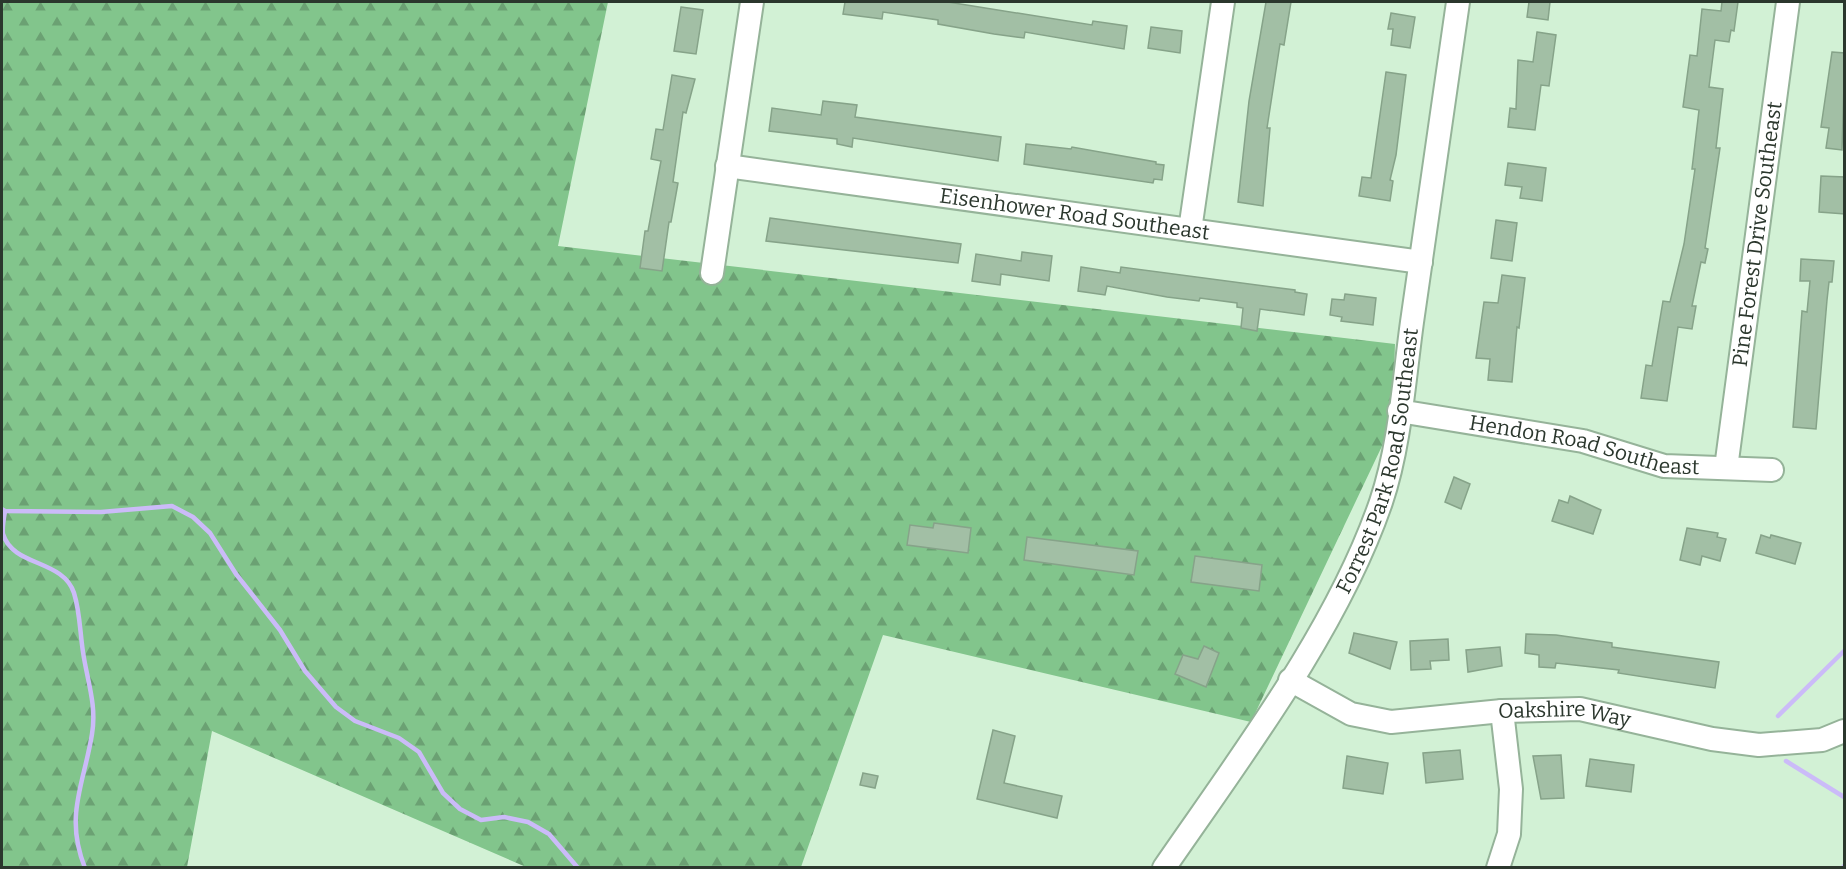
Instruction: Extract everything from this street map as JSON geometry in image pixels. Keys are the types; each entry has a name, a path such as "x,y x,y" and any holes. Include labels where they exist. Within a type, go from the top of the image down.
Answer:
{"street":[{"path":"712,273 752,2"},
{"path":"1190,230 1223,2"},
{"name":"Forrest Park Road Southeast","path":"1164,867 1252,740 1330,616 1381,502 1391,466 1458,2"},
{"name":"Pine Forest Drive Southeast","path":"1726,468 1788,2"},
{"name":"Eisenhower Road Southeast","path":"728,166 1421,262"},
{"name":"Hendon Road Southeast","path":"1399,411 1583,441 1664,466 1772,470"},
{"name":"Oakshire Way","path":"1290,680 1351,714 1391,722 1502,711 1580,709 1712,739 1759,745 1822,740 1845,731"},
{"path":"1498,867 1509,834 1511,789 1502,711"}],"green space":[{"path":"2,2 608,2 558,246 1395,344 1392,425 1251,722 883,635 801,867 526,867 212,731 187,867 2,868"}],"building":[{"path":"845,2 948,2 1092,25 1093,21 1127,26 1124,49 1025,32 1024,38 994,34 938,24 938,20 883,12 882,19 843,14"},
{"path":"1266,2 1291,2 1284,45 1280,44 1267,128 1270,128 1263,206 1238,202 1249,101"},
{"path":"1529,2 1550,2 1548,20 1527,17"},
{"path":"1722,2 1738,2 1734,31 1731,30 1729,42 1715,40 1709,87 1723,89 1716,148 1720,148 1705,248 1708,249 1705,263 1701,262 1692,306 1696,306 1692,329 1678,327 1667,401 1641,398 1646,365 1652,366 1663,301 1670,302 1684,244 1695,169 1692,169 1699,110 1683,107 1690,55 1697,56 1702,9 1721,11"},
{"path":"681,7 703,10 696,54 674,51"},
{"path":"1391,13 1415,17 1410,48 1391,45 1393,29 1388,29"},
{"path":"1151,27 1182,31 1180,53 1148,48"},
{"path":"1537,32 1556,35 1549,86 1541,85 1535,130 1508,127 1510,108 1516,109 1518,60 1533,62"},
{"path":"1832,52 1845,53 1842,150 1826,148 1829,128 1821,127"},
{"path":"1386,72 1406,75 1396,155 1390,180 1393,181 1390,201 1359,196 1362,177 1371,178"},
{"path":"672,75 695,79 686,113 683,112 673,182 678,183 671,222 669,222 662,271 640,268 645,231 648,231 661,161 651,159 656,129 663,130"},
{"path":"823,101 857,105 855,117 1001,137 998,161 853,138 852,147 837,144 837,139 769,131 772,108 821,115"},
{"path":"1026,144 1071,149 1072,147 1156,162 1156,164 1164,165 1162,180 1154,179 1153,183 1024,164"},
{"path":"1508,163 1546,168 1542,201 1520,198 1522,187 1505,185"},
{"path":"1821,176 1845,177 1845,214 1819,212"},
{"path":"770,218 961,244 958,263 766,241"},
{"path":"1496,220 1517,223 1512,261 1491,258"},
{"path":"1022,252 1052,256 1049,281 1001,274 1000,285 972,281 976,254 1021,261"},
{"path":"1801,259 1834,261 1827,300 1816,429 1793,427 1802,311 1807,312 1810,281 1800,281"},
{"path":"1081,267 1120,273 1121,267 1295,290 1295,292 1307,294 1304,315 1260,309 1257,331 1241,328 1243,308 1237,307 1237,303 1200,298 1199,301 1167,297 1107,286 1105,295 1078,291"},
{"path":"1502,275 1525,278 1519,328 1517,327 1512,382 1488,380 1490,359 1476,358 1484,302 1498,303"},
{"path":"1345,294 1376,298 1373,325 1341,321 1342,317 1330,315 1332,299 1344,300"},
{"path":"1454,477 1470,484 1461,509 1445,502"},
{"path":"1570,496 1601,510 1593,534 1552,521 1559,500 1568,503"},
{"path":"934,523 971,528 968,553 907,545 910,525 933,528"},
{"path":"1687,528 1718,533 1717,537 1726,539 1720,561 1702,556 1700,565 1680,560"},
{"path":"1761,535 1770,538 1771,535 1801,543 1795,564 1756,553"},
{"path":"1027,537 1138,551 1134,575 1024,560"},
{"path":"1195,556 1262,565 1259,591 1191,582"},
{"path":"1354,633 1397,642 1390,669 1349,653"},
{"path":"1526,634 1556,635 1612,643 1612,647 1719,662 1715,688 1618,673 1619,670 1556,663 1555,668 1539,667 1539,655 1525,653"},
{"path":"1448,639 1449,660 1430,661 1431,669 1411,670 1410,641"},
{"path":"1204,646 1219,653 1206,687 1175,674 1183,655 1198,659"},
{"path":"1500,647 1502,666 1468,672 1466,650"},
{"path":"993,730 1015,736 1004,783 1062,796 1057,818 977,799"},
{"path":"1460,750 1463,779 1426,783 1423,753"},
{"path":"1561,755 1564,798 1541,799 1533,756"},
{"path":"1347,756 1388,763 1383,794 1343,788"},
{"path":"1590,759 1634,765 1631,792 1586,786"},
{"path":"863,773 878,776 875,788 860,785"}],"waterway":[{"path":"2,509 5,511 101,512 172,506 193,517 210,533 236,574 280,630 305,671 336,707 355,721 399,738 419,752 443,793 460,809 481,820 504,817 528,822 549,834 578,868"},
{"path":"5,511 3,534 8,545 27,558 60,574 68,582 76,600 93,713 92,734 76,816 76,832 85,868"},
{"path":"1778,716 1844,651"},
{"path":"1786,761 1844,797"}]}
